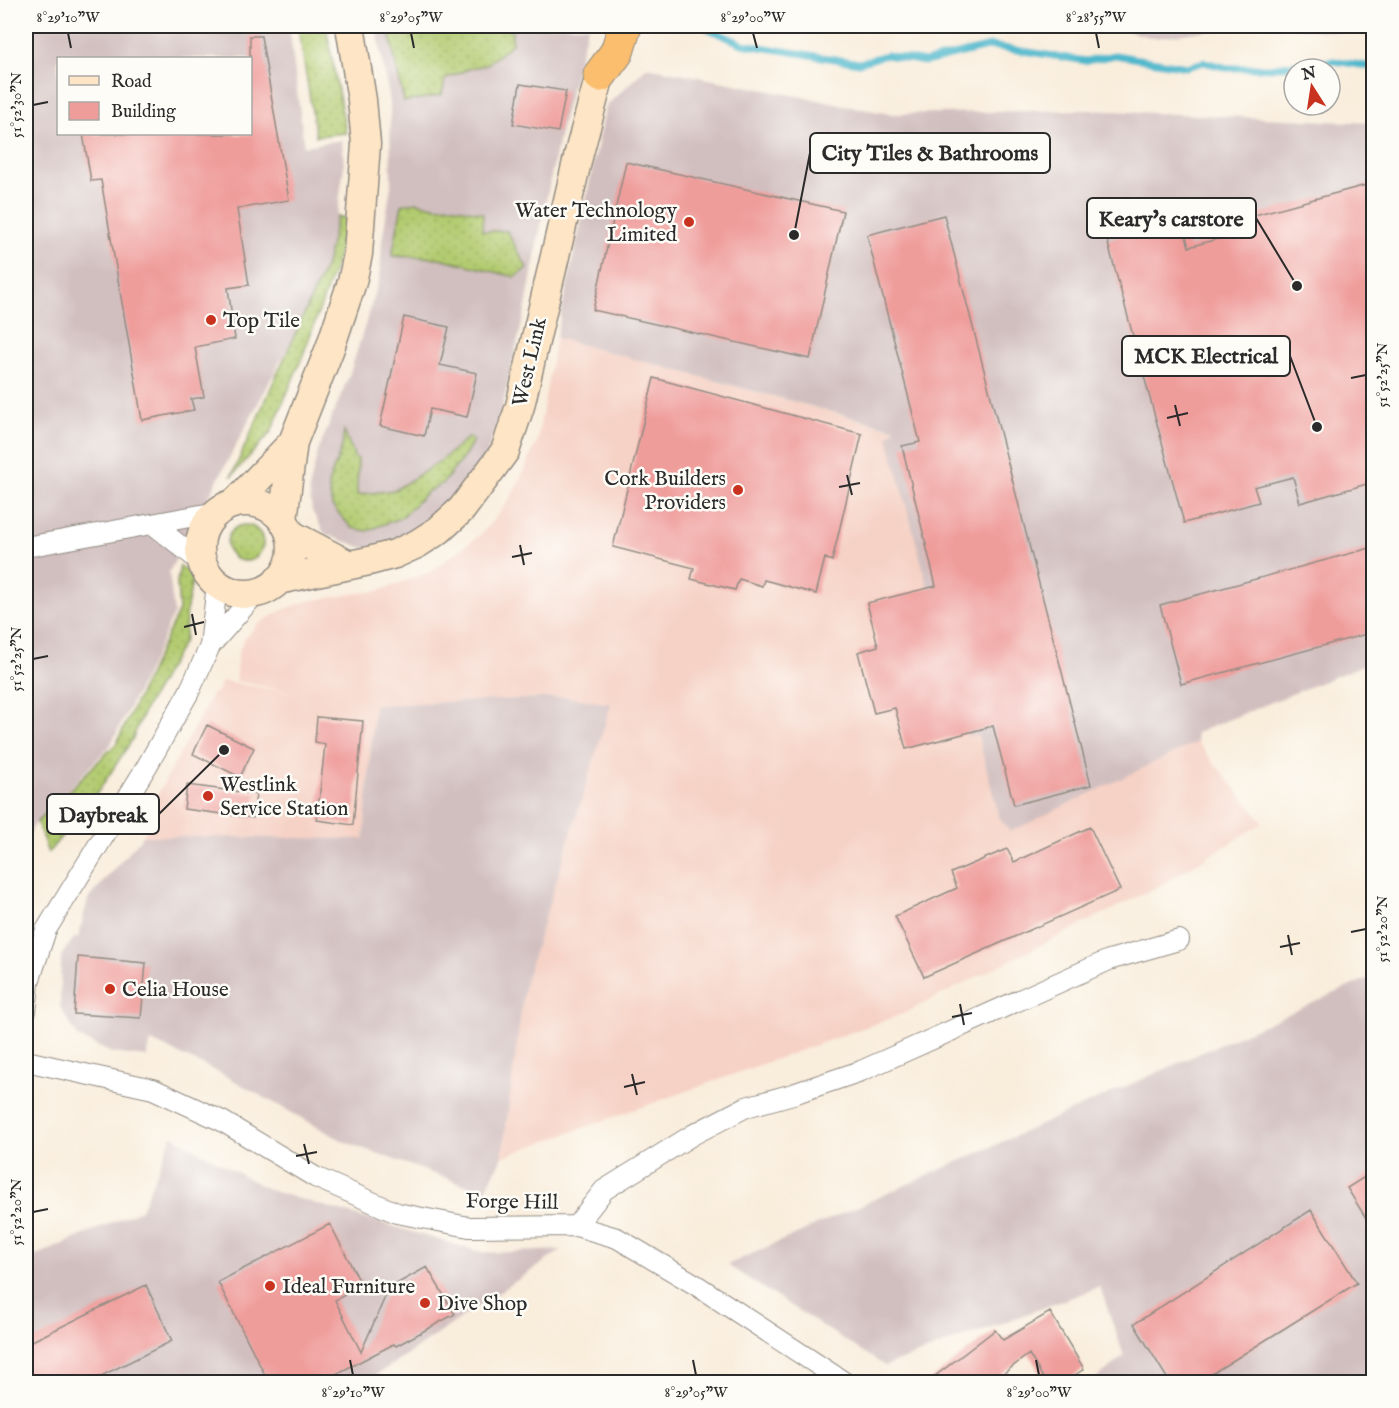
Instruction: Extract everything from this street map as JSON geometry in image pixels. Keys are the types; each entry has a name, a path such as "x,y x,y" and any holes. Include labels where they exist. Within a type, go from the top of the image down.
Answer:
{"highway":[{"path":"600,75 598,47 604,26"},
{"path":"600,75 617,52 625,26"}],"street":[{"path":"26,1011 29,982 46,930 147,766 189,692 210,646 291,559 292,546 286,527 292,442 330,348 352,282 358,254 366,144 362,100 350,26"},
{"name":"West Link","path":"268,586 347,564 395,554 417,544 439,530 462,509 505,451 520,406 573,176 600,75"},
{"path":"210,646 210,574 200,549 201,535 207,522 226,508 292,442"},
{"path":"26,547 154,525 248,502 261,504 273,511 286,527 347,564"},
{"path":"154,525 229,591 243,594 268,586"},
{"path":"576,1226 604,1190 694,1134 746,1107 861,1071 1109,960 1179,940"},
{"name":"Forge Hill","path":"26,1061 153,1089 222,1121 315,1177 397,1213 469,1227 576,1226 617,1238 696,1285 844,1383"}],"shaded area":[{"path":"26,26 289,26 304,146 342,140 344,166 337,217 325,267 298,328 169,572 174,613 110,746 34,825 26,842"},
{"path":"376,26 588,26 562,123 527,302 500,416 483,466 459,494 434,517 406,537 366,549 325,534 312,511 309,489 318,451 350,373 380,277 382,241 391,186 390,102"},
{"path":"1109,26 1241,26 1154,38"},
{"path":"1270,26 1373,26 1373,36 1358,34"},
{"path":"647,67 890,114 1091,110 1373,123 1373,661 1196,733 1197,742 1010,832 999,817 978,735 968,736 888,437 895,429 556,338 606,106"},
{"path":"556,338 896,430 968,736 978,734 999,817 1010,831 1197,742 1263,823 1161,885 905,1013 502,1157 525,982 610,704 567,697 374,705 364,839 143,836 148,826 141,825 213,693 216,693 222,681 302,694 236,681 239,650 245,638 257,625 280,611 307,601 381,590 430,572 480,535 502,510 514,492 537,442"},
{"path":"567,697 611,704 525,982 502,1157 485,1192 345,1142 220,1073 151,1041 147,1057 112,1053 78,1037 60,1007 61,956 74,938 78,938 88,899 143,836 364,839 374,705"},
{"path":"1373,976 1373,1382 1092,1382 1124,1356 1100,1287 885,1366 727,1265"},
{"path":"172,1136 269,1190 484,1253 562,1250 366,1382 26,1382 26,1260 141,1210"}],"green space":[{"path":"298,26 326,26 346,133 316,136"},
{"path":"388,26 499,26 512,31 512,44 486,65 471,68 445,79 442,95 404,102"},
{"path":"416,202 483,213 482,231 507,231 527,268 515,277 439,258 392,256 402,205"},
{"path":"337,217 347,218 335,267 303,355 271,432 231,477 326,265"},
{"path":"344,431 355,458 358,459 357,495 395,490 438,463 469,437 473,440 464,457 443,483 427,492 402,517 367,531 352,528 332,506 328,484 342,447"},
{"path":"245,525 258,530 263,543 258,556 245,561 232,556 227,543 232,530"},
{"path":"180,566 193,576 186,612 185,639 144,711 132,740 100,789 48,853 37,822 116,744 179,610 177,582"}],"building":[{"path":"250,36 261,36 289,200 237,209 249,285 228,288 235,339 195,347 204,397 191,399 194,410 142,420 101,180 91,181 83,135 252,135 252,57 250,57"},
{"path":"520,84 566,91 558,132 513,124"},
{"path":"626,162 843,211 810,359 593,310"},
{"path":"1370,184 1374,197 1374,482 1300,503 1293,477 1254,487 1259,502 1184,523 1107,240 1181,219 1189,247 1224,237 1221,224"},
{"path":"944,215 1091,785 1014,805 993,726 906,749 895,708 874,713 858,652 878,646 867,603 936,586 902,446 920,442 867,235"},
{"path":"404,317 449,327 440,365 477,373 467,417 430,409 424,436 380,426"},
{"name":"Cork Builders Providers","path":"654,378 862,434 832,561 825,558 816,594 764,580 762,586 739,579 735,590 691,579 694,568 613,547"},
{"path":"1374,547 1374,632 1181,684 1160,605"},
{"path":"317,717 363,721 353,825 317,820 325,744 315,742"},
{"path":"207,725 254,748 240,777 193,754"},
{"path":"187,785 256,794 253,818 184,809"},
{"path":"1090,827 1120,890 924,977 895,916 957,888 951,873 1007,849 1014,862"},
{"name":"Celia House","path":"78,957 146,963 141,1018 74,1014"},
{"path":"1374,1171 1374,1231 1347,1188"},
{"path":"1311,1210 1357,1283 1197,1383 1170,1383 1134,1324"},
{"path":"330,1224 362,1286 335,1300 361,1352 389,1288 427,1267 455,1314 396,1346 394,1344 319,1383 269,1383 218,1282"},
{"path":"146,1285 172,1341 87,1383 26,1383 26,1344"},
{"path":"1050,1312 1084,1369 1063,1383 1046,1383 1029,1354 991,1383 926,1383 995,1330 1003,1340"}],"waterway":[{"path":"703,26 742,44 859,63 886,55 925,62 991,46 1086,61 1115,55 1187,67 1204,62 1227,68 1270,68 1334,61 1374,67"}],"place":[{"name":"Water Technology Limited","path":"689,222"},
{"name":"City Tiles & Bathrooms","path":"794,235"},
{"name":"Keary's carstore","path":"1297,286"},
{"name":"Top Tile","path":"211,320"},
{"name":"MCK Electrical","path":"1317,427"},
{"name":"Cork Builders Providers","path":"738,490"},
{"name":"Daybreak","path":"224,750"},
{"name":"Westlink Service Station","path":"208,796"},
{"name":"Celia House","path":"110,989"},
{"name":"Ideal Furniture","path":"270,1286"},
{"name":"Dive Shop","path":"425,1303"}]}
